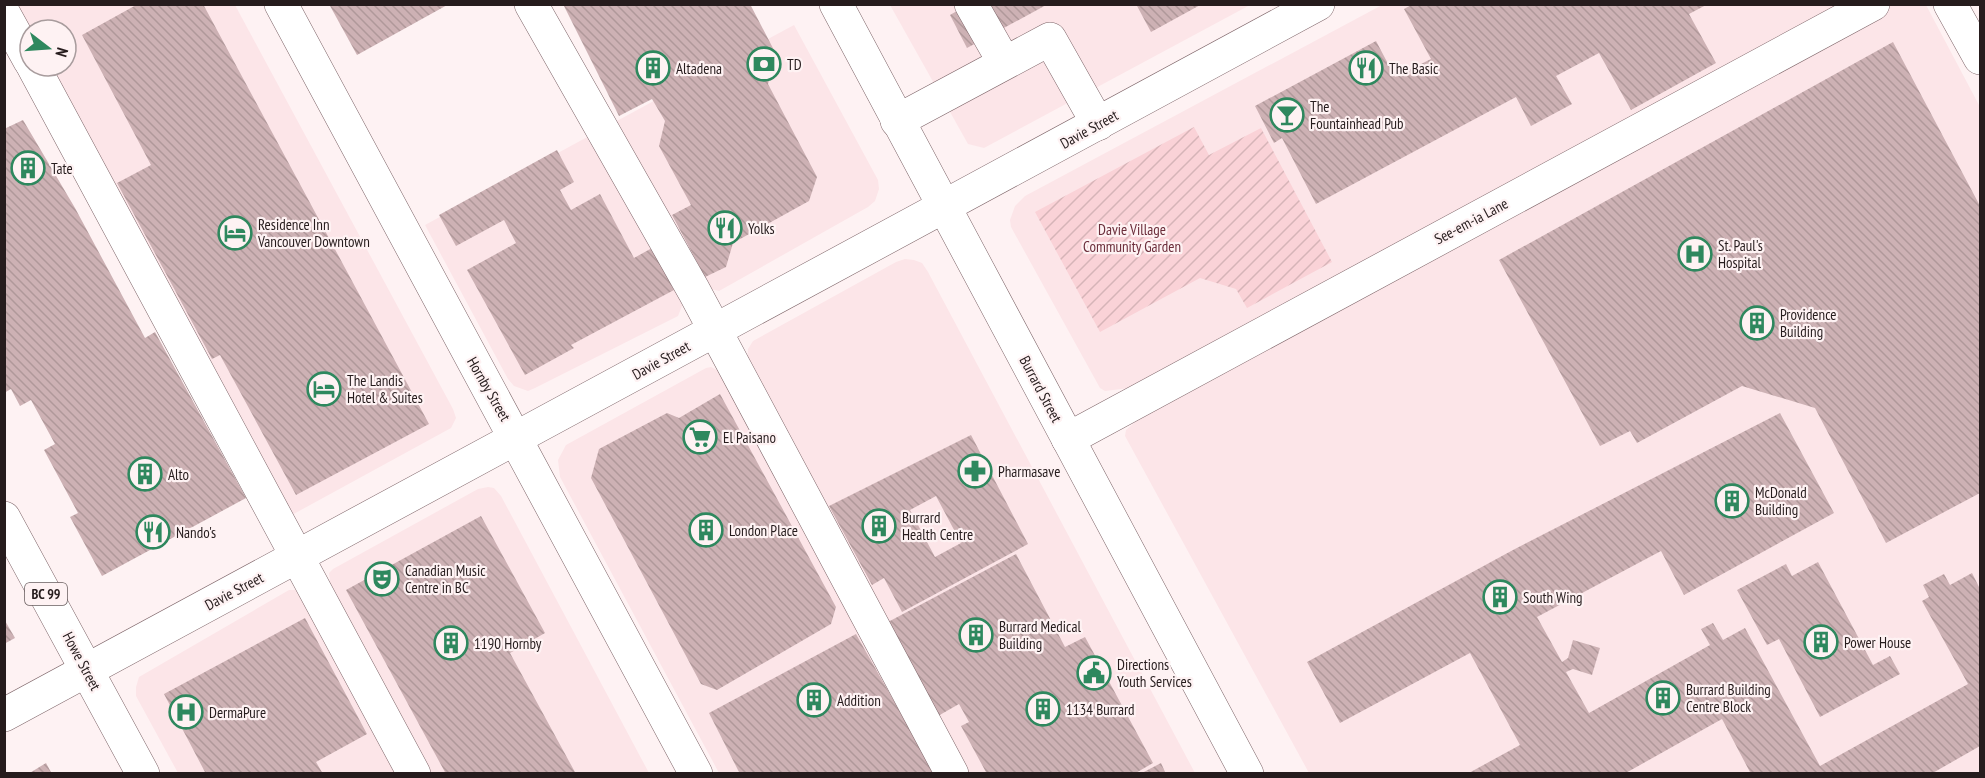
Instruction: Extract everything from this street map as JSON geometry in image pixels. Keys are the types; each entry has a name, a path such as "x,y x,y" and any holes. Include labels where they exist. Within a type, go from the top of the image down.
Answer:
{"main road":[{"name":"Hornby Street","path":"281,4 477,370 517,438 696,774"},
{"path":"531,4 715,330 952,774"},
{"name":"Burrard Street","path":"836,4 1247,774"},
{"path":"971,4 1004,63"},
{"name":"Davie Street","path":"4,715 1318,4"},
{"name":"See-em-ia Lane","path":"1068,439 1874,4"},
{"path":"1950,4 1980,58"},
{"path":"4,14 18,39"},
{"path":"897,121 1050,39 1098,124"},
{"path":"39,78 414,774"},
{"name":"Howe Street","path":"4,518 143,774"}],"shaded area":[{"path":"4,5 235,5 453,409 456,418 451,428 279,522 39,78 78,78 78,18 18,18"},
{"path":"890,5 1250,5 984,148 968,144"},
{"name":"St. Paul's Hospital","path":"1382,5 1926,5 1980,107 1980,773 1309,773 1125,436 1126,430 1142,416 1129,388 1105,391 1100,388 1011,227 1010,220 1015,206 1025,196"},
{"path":"794,25 878,180 879,189 875,201 719,291 711,289 680,294 682,306 678,316 528,391 514,386 508,379 425,225"},
{"path":"905,259 922,263 928,272 1195,773 719,773 560,477 558,460 566,445 706,368 711,367 721,372 747,363 748,349 753,341"},
{"path":"494,488 501,496 649,773 178,773 136,696 139,677 289,590 296,590 309,600 331,589 329,573 333,569 478,489"}],"green space":[{"name":"Davie Village Community Garden","path":"1194,127 1209,155 1261,128 1332,262 1247,308 1236,289 1200,278 1100,332 1035,212"}],"building":[{"path":"138,4 203,4 429,424 296,495 220,355 212,359 117,183 151,165 82,35"},
{"path":"329,4 449,4 357,55"},
{"path":"563,4 750,4 776,54 768,84 817,177 809,201 733,243 726,267 705,277 672,215 691,205 659,146 665,121 652,99 619,116"},
{"path":"969,4 1048,4 967,48 950,15"},
{"path":"1136,4 1202,4 1151,32"},
{"path":"1413,4 1708,4 1689,14 1716,63 1631,110 1599,53 1556,76 1572,104 1531,126 1516,97 1316,204 1282,138 1274,143 1255,106 1376,41 1395,77 1431,59 1404,9"},
{"name":"Providence Building","path":"1893,42 1980,206 1980,493 1886,543 1815,408 1742,386 1637,443 1630,431 1600,446 1499,260"},
{"path":"23,120 75,208 145,338 155,332 246,498 102,576 70,517 78,513 44,450 55,444 31,400 20,406 11,389 4,393 4,129"},
{"path":"557,150 574,182 560,190 571,210 600,194 634,258 652,248 674,290 571,345 574,348 525,375 467,270 516,243 504,220 456,246 439,215"},
{"name":"London Place","path":"720,394 836,607 831,624 717,690 701,684 591,478 599,449 667,413 679,418"},
{"path":"1780,413 1834,513 1684,595 1661,551 1537,617 1562,662 1568,658 1573,640 1600,648 1592,675 1573,669 1566,672 1589,713 1710,645 1701,629 1713,623 1723,640 1745,628 1820,766 1968,684 1922,601 1929,597 1923,585 1944,574 1950,585 1972,573 1980,589 1980,746 1931,774 1751,774 1722,719 1624,774 1467,774 1520,745 1470,653 1340,723 1307,662 1513,550"},
{"name":"Burrard Health Centre","path":"971,435 1028,544 902,612 884,578 872,585 829,506","holes":["936,496 961,543 935,557 910,510"]},
{"name":"1190 Hornby","path":"481,516 545,633 510,653 576,774 446,774 346,590"},
{"path":"1016,554 1065,647 1085,637 1153,763 1134,774 987,774 961,726 969,722 959,704 938,716 888,622"},
{"name":"Power House","path":"1818,562 1873,665 1890,656 1900,674 1820,717 1779,639 1767,645 1737,590 1786,564 1792,576"},
{"path":"305,618 367,734 316,762 323,774 206,774 164,694"},
{"path":"4,619 15,638 4,644"},
{"name":"Addition","path":"856,634 935,774 740,774 709,713"},
{"path":"46,763 52,774 28,774"},
{"path":"1161,763 1166,774 1140,774"}],"place":[{"name":"TD","path":"764,64"},
{"name":"Altadena","path":"653,68"},
{"name":"The Basic","path":"1366,68"},
{"name":"The Fountainhead Pub","path":"1287,115"},
{"name":"Tate","path":"28,168"},
{"name":"Yolks","path":"725,228"},
{"name":"Residence Inn Vancouver Downtown","path":"235,233"},
{"name":"St. Paul's Hospital","path":"1695,254"},
{"name":"Providence Building","path":"1757,323"},
{"name":"The Landis Hotel & Suites","path":"324,389"},
{"name":"El Paisano","path":"700,437"},
{"name":"Pharmasave","path":"975,471"},
{"name":"Alto","path":"145,474"},
{"name":"McDonald Building","path":"1732,501"},
{"name":"Burrard Health Centre","path":"879,526"},
{"name":"London Place","path":"706,530"},
{"name":"Nando's","path":"153,532"},
{"name":"Canadian Music Centre in BC","path":"382,579"},
{"name":"South Wing","path":"1500,597"},
{"name":"Burrard Medical Building","path":"976,635"},
{"name":"Power House","path":"1821,642"},
{"name":"1190 Hornby","path":"451,643"},
{"name":"Directions Youth Services","path":"1094,673"},
{"name":"Burrard Building Centre Block","path":"1663,698"},
{"name":"Addition","path":"814,700"},
{"name":"1134 Burrard","path":"1043,709"},
{"name":"DermaPure","path":"186,712"}]}
